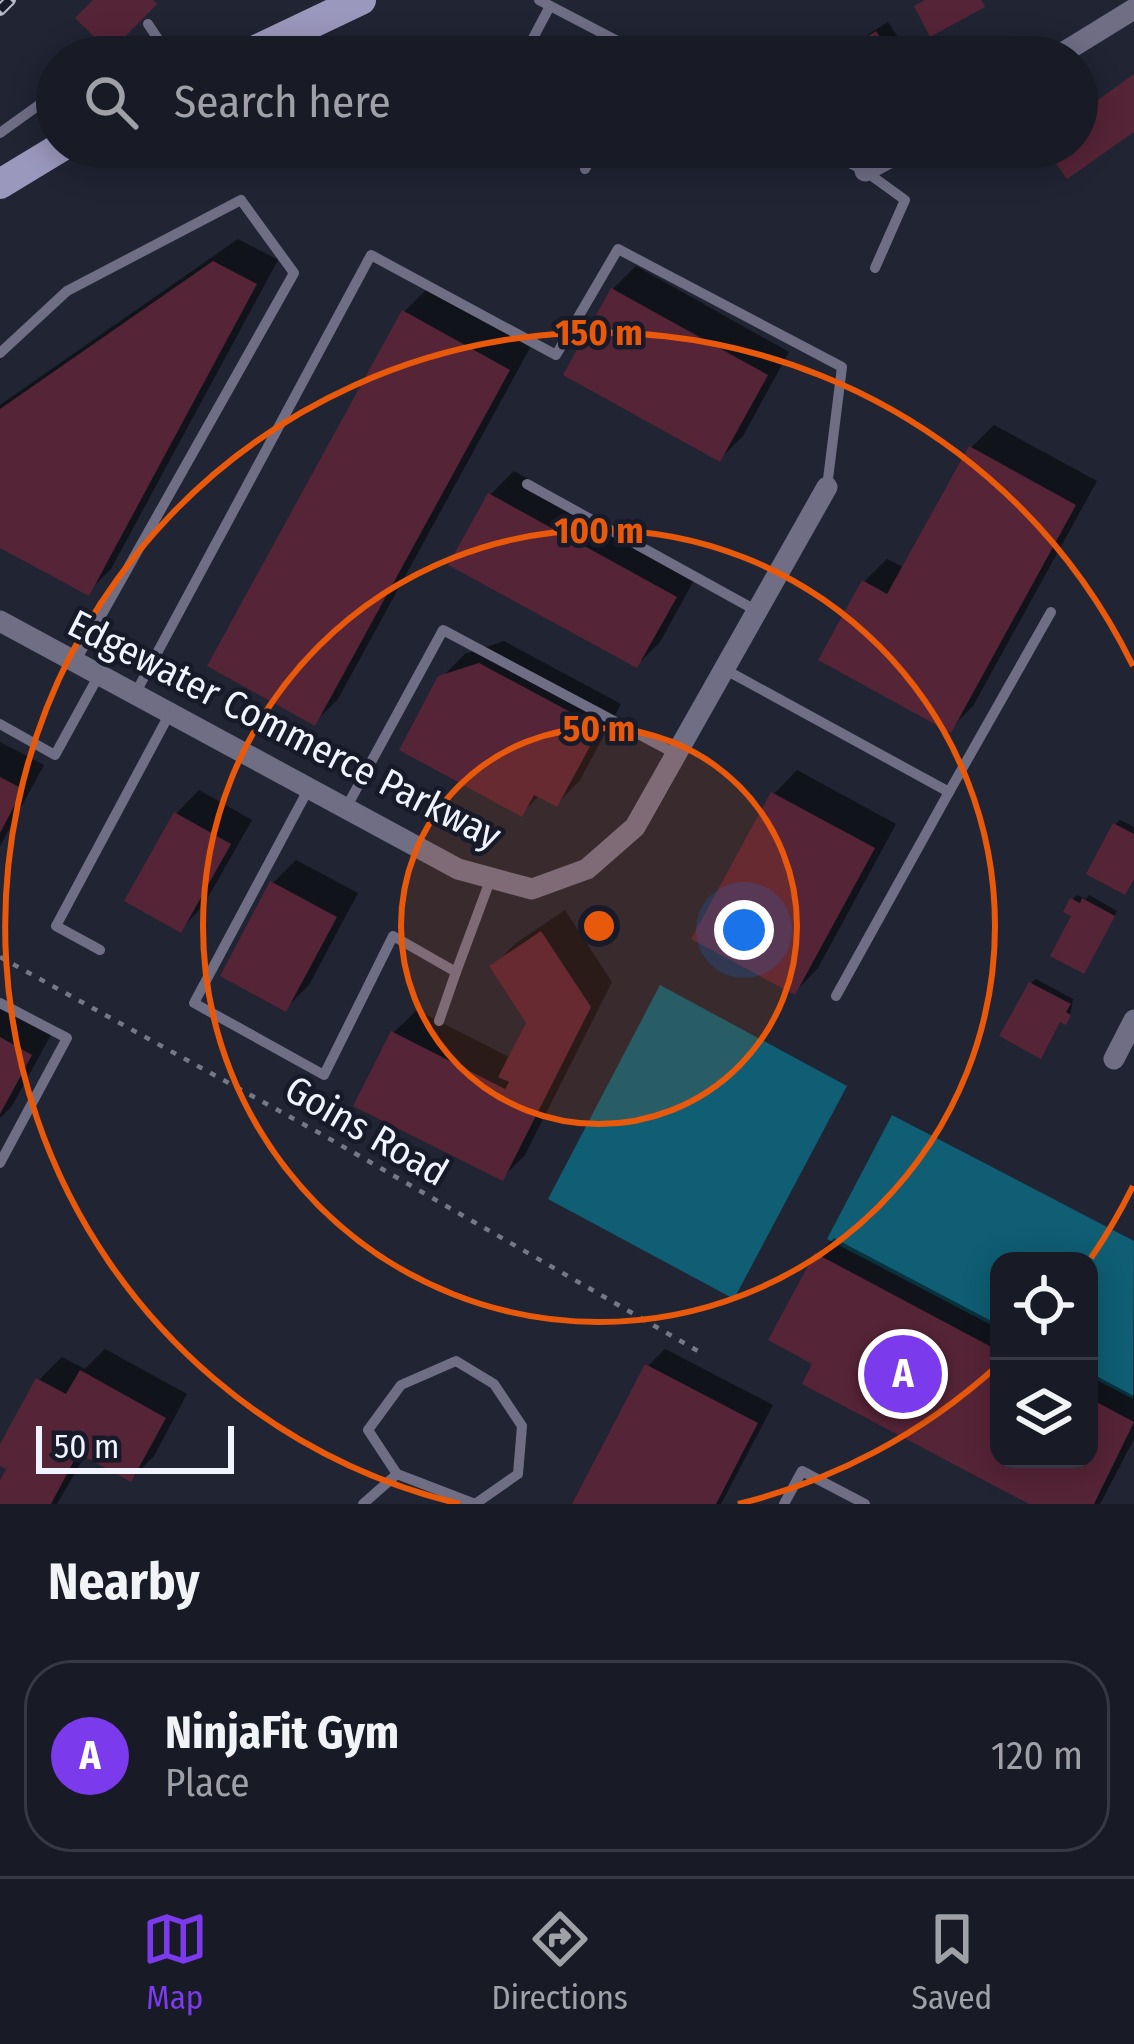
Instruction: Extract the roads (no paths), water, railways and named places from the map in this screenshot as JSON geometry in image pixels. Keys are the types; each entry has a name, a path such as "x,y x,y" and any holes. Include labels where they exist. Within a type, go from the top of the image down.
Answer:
{"main road":[{"path":"285,36 361,0"},
{"path":"0,184 36,162"}],"street":[{"path":"1090,36 1134,9"},
{"path":"866,171 871,168"},
{"name":"Edgewater Commerce Parkway","path":"0,621 458,869 532,889 587,869 635,826 826,488"},
{"path":"1114,1059 1134,1020"}],"lane":[{"path":"532,36 544,3 607,36"},
{"path":"148,24 156,36"},
{"path":"0,133 36,107"},
{"path":"860,168 905,200 875,268"},
{"path":"0,352 67,291 242,200 294,273 75,662"},
{"path":"135,694 371,255 556,355 618,249 842,367 826,488"},
{"path":"527,484 757,610"},
{"path":"836,996 1051,611"},
{"path":"346,808 443,630 676,754"},
{"path":"724,669 949,793"},
{"path":"0,724 55,755 99,675"},
{"path":"100,950 56,926 170,713"},
{"path":"309,788 194,1004 324,1075 393,936 456,972"},
{"path":"439,1021 491,878"},
{"path":"0,1003 67,1038 0,1162"},
{"path":"456,1361 494,1384 522,1426 518,1474 475,1504 397,1474 368,1430 401,1384 456,1361"},
{"path":"784,1504 802,1471 865,1504"},
{"path":"363,1504 397,1474"}],"water":[{"path":"660,985 847,1086 734,1299 548,1199"},
{"path":"892,1115 1134,1241 1133,1399 1098,1381 1098,1252 990,1252 990,1324 827,1239"}],"railway":[{"path":"0,10 10,0"}],"place":[{"name":"NinjaFit Gym","path":"903,1374"}]}
